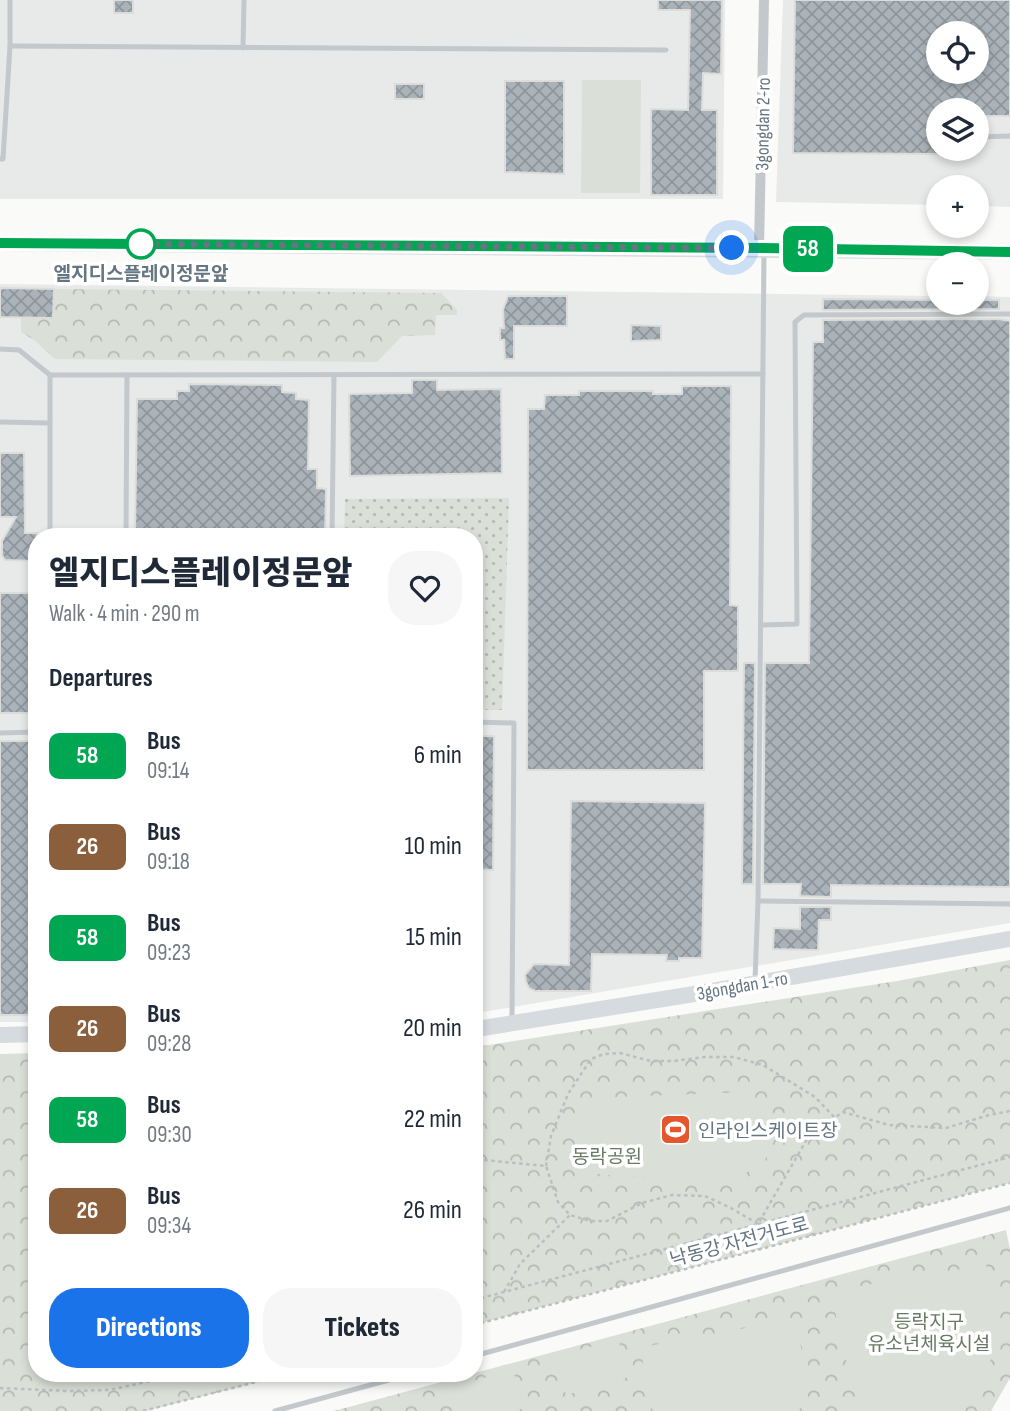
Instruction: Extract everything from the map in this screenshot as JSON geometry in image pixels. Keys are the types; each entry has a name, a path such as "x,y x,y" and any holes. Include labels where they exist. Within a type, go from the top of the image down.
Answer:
{"street":[{"name":"3gongdan 2-ro","path":"762,249 764,0"},
{"path":"0,243 1010,252"},
{"name":"3gongdan 1-ro","path":"483,1027 1010,939"},
{"path":"0,1035 28,1034"}],"lane":[{"path":"0,159 3,159 10,0"},
{"path":"243,48 244,0"},
{"path":"10,46 667,50"},
{"path":"989,137 1010,136"},
{"path":"755,983 761,625 762,249"},
{"path":"761,625 797,624 795,322 804,315 1010,314"},
{"path":"0,349 19,349 50,375 763,374"},
{"path":"50,375 50,528"},
{"path":"126,528 127,375"},
{"path":"332,528 334,375"},
{"path":"0,422 50,423"},
{"path":"483,722 514,723 512,1023"},
{"path":"0,733 28,732"},
{"path":"758,901 1010,904"},
{"path":"483,1354 1010,1208"},
{"path":"275,1411 382,1382"}],"path":[{"path":"758,1224 705,1196 673,1195 642,1203 607,1221 570,1216 558,1202 546,1166 551,1136 568,1094 591,1059 604,1054 620,1054 651,1061 734,1057 763,1065 816,1097 835,1118"},
{"path":"758,1224 810,1134 844,1112 889,1125 946,1128 1010,1111"},
{"path":"483,1298 1010,1157"},
{"path":"483,1160 546,1166"},
{"name":"낙동강 자전거도로","path":"483,1323 1010,1183"},
{"path":"502,1294 520,1264 570,1216"},
{"path":"0,1388 109,1390 146,1382"},
{"path":"143,1411 256,1382"}],"shaded area":[{"path":"0,0 725,0 723,199 0,199"},
{"path":"783,0 1010,0 1010,207 989,206 989,175 926,175 926,205 776,202"},
{"path":"0,284 926,296 926,315 989,315 989,296 1010,297 1010,923 483,1012 483,528 28,528 28,1022 0,1022"}],"green space":[{"path":"582,80 641,80 640,193 581,193"},
{"path":"54,289 441,293 457,310 457,315 436,315 435,335 402,336 377,362 55,359 21,332 21,317 53,317"},
{"path":"509,498 502,710 483,710 483,528 344,528 345,499"},
{"name":"동락공원","path":"1010,960 1010,1183 483,1323 483,1045 897,981"},
{"path":"28,1053 28,1382 258,1382 146,1411 0,1411 0,1054"},
{"name":"인라인스케이트장","path":"747,1092 771,1110 774,1141 764,1162 735,1179 594,1173 576,1145 575,1128 591,1098"},
{"name":"등락지구 유소년체육시설","path":"1006,1230 1010,1250 1010,1378 991,1411 334,1411 442,1382 483,1382 483,1371"},
{"path":"986,1265 997,1307 997,1335 984,1376 959,1411 860,1411 838,1331 834,1301 840,1291"},
{"path":"793,1319 804,1365 804,1387 799,1411 653,1411 642,1356 648,1346"},
{"path":"618,1339 629,1377 566,1395 555,1357"},
{"path":"513,1370 524,1408 513,1411 457,1411 451,1387 469,1382 483,1382 483,1378"}],"building":[{"path":"114,0 133,0 133,13 114,13"},
{"path":"658,0 722,0 721,74 703,73 702,110 717,110 717,195 651,195 651,109 688,110 690,10 658,10"},
{"path":"795,0 1010,0 1010,116 989,116 989,98 926,98 926,154 793,153"},
{"path":"505,81 564,81 564,174 505,172"},
{"path":"395,84 424,84 424,99 395,99"},
{"path":"0,288 54,289 53,318 0,317"},
{"path":"508,296 567,296 567,326 514,326 514,359 505,359 500,328 504,328 503,310"},
{"path":"823,299 926,300 926,309 823,310"},
{"path":"989,300 999,300 999,309 989,309"},
{"path":"823,320 1010,321 1010,887 831,885 831,897 800,896 801,884 763,884 765,663 809,663 813,342 823,342"},
{"path":"631,325 661,326 661,340 631,341"},
{"path":"412,380 437,380 437,390 501,389 502,473 350,476 349,394 412,393"},
{"path":"189,384 282,385 282,392 296,393 296,399 309,400 308,469 317,469 317,488 326,489 325,528 135,528 137,399 177,399 177,391 189,391"},
{"path":"682,386 731,386 730,605 738,606 738,671 704,671 704,770 527,770 528,409 544,409 545,395 579,395 579,391 653,391 653,394 682,394"},
{"path":"0,453 24,453 28,561 5,560 2,555 2,541 16,517 0,517"},
{"path":"0,593 28,593 28,713 0,713"},
{"path":"744,663 755,663 753,884 742,884"},
{"path":"483,736 494,736 493,870 483,869"},
{"path":"0,741 28,741 28,1015 0,1015"},
{"path":"571,801 705,803 702,958 666,961 667,955 592,954 591,991 535,991 529,988 525,975 534,964 569,965"},
{"path":"800,907 831,907 831,920 819,920 818,950 773,949 774,928 800,929"}],"bus line":[{"name":"58","path":"0,243 1010,252"}],"place":[{"name":"엘지디스플레이정문앞","path":"141,244"},
{"name":"인라인스케이트장","path":"675,1130"}],"route":[{"path":"141,244 136,244 732,248"}]}
